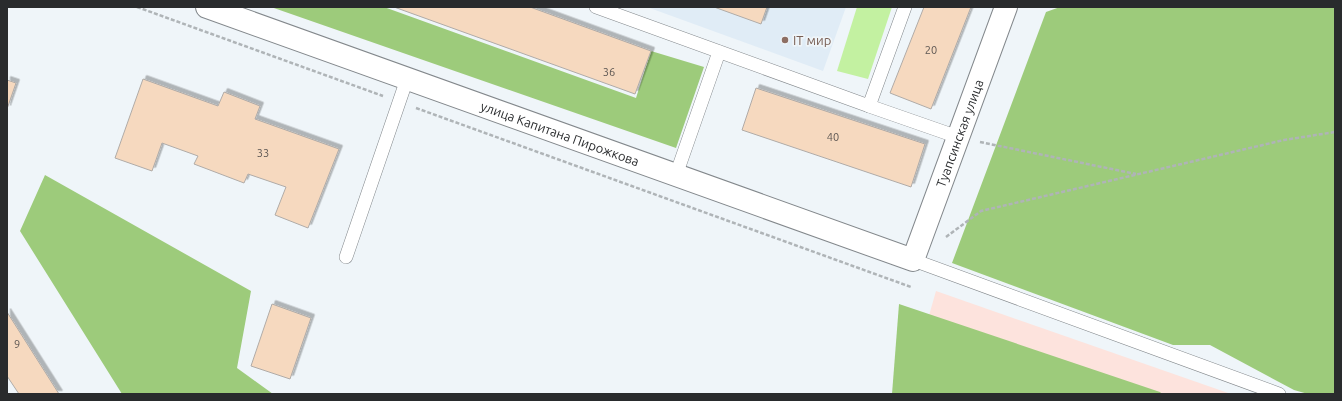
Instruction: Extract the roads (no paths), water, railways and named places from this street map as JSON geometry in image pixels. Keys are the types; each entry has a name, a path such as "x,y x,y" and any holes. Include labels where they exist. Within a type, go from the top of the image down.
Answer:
{"street":[{"name":"улица Капитана Пирожкова","path":"207,7 913,260"},
{"name":"Туапсинская улица","path":"913,260 1006,7"}],"lane":[{"path":"596,7 958,137"},
{"path":"869,106 905,7"},
{"path":"676,175 719,52"},
{"path":"346,257 407,79"},
{"path":"913,260 1279,394"}],"place":[{"name":"IT мир","path":"785,40"}]}
